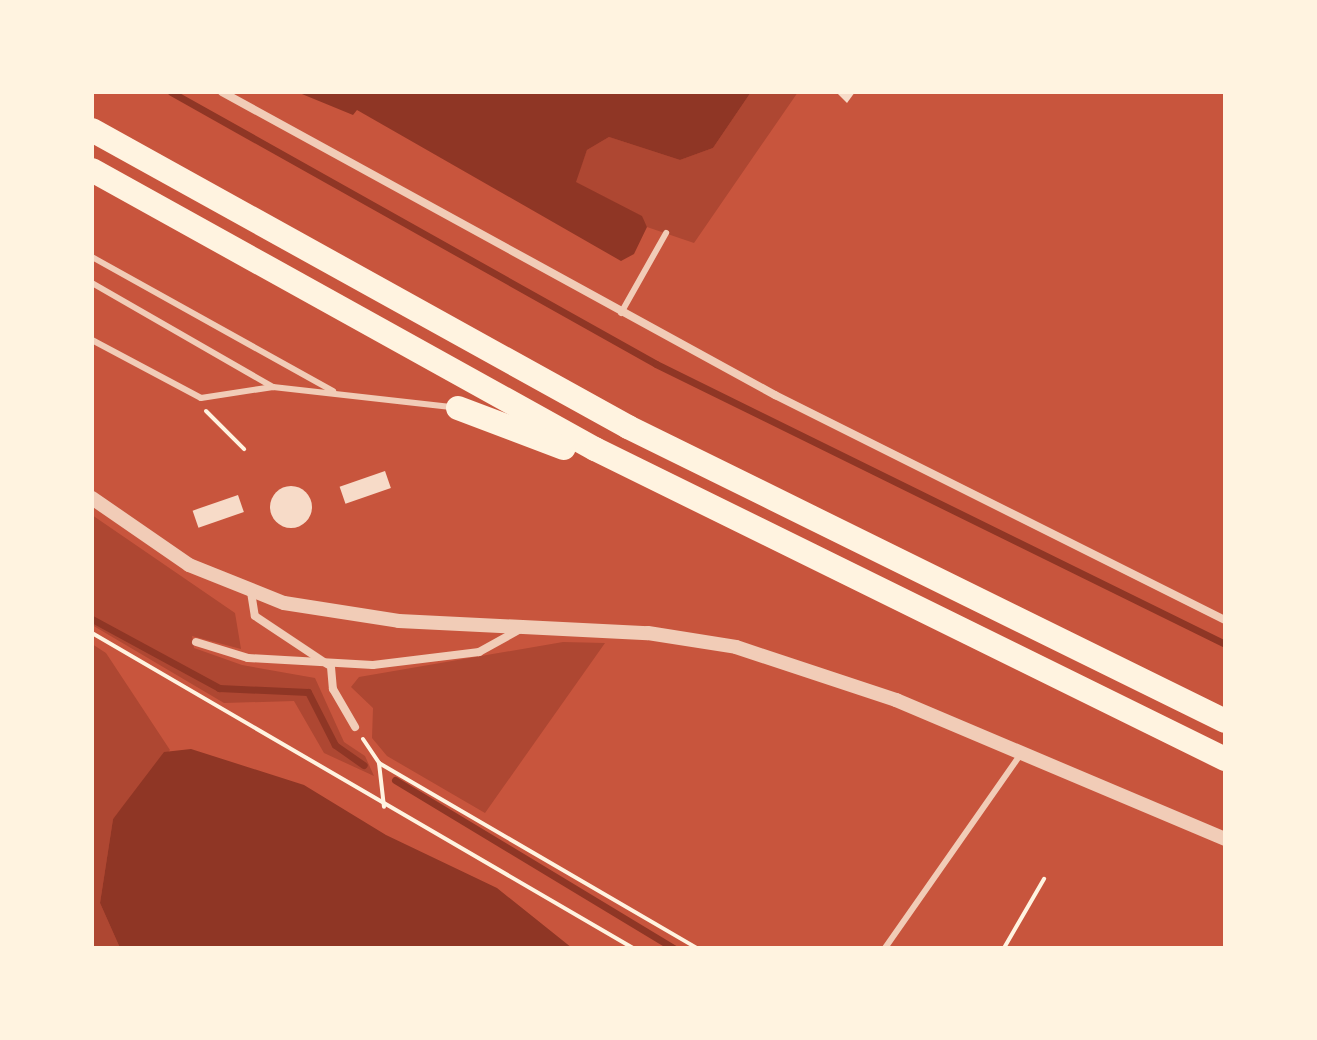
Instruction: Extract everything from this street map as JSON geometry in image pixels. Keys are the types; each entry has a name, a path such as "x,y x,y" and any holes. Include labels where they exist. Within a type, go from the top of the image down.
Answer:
{"highway":[{"path":"92,130 628,427 1225,721"},
{"path":"92,170 722,515 1225,759"},
{"path":"458,408 722,515"}],"street":[{"path":"222,92 621,313 1225,620"},
{"path":"92,498 189,565 251,592 334,614 648,633 777,658 1225,839"},
{"path":"251,592 255,616 331,667"},
{"path":"196,642 248,658 331,667 479,652 526,626"},
{"path":"331,667 333,689 355,727"}],"lane":[{"path":"621,313 666,233"},
{"path":"92,257 337,393"},
{"path":"92,283 273,387"},
{"path":"92,340 192,396 273,387 458,408"},
{"path":"885,948 1021,754"}],"path":[{"path":"192,396 244,449"},
{"path":"92,633 384,807 633,948"},
{"path":"355,727 379,763 697,948"},
{"path":"379,763 384,807"},
{"path":"1004,948 1044,879"}],"shaded area":[{"path":"297,92 751,92 713,148 680,160 609,137 587,150 576,182 642,216 647,227 634,254 621,261 357,110 353,115"},
{"path":"751,92 798,92 694,243 647,227 641,216 575,182 587,150 609,137 680,160 713,148"},
{"path":"92,515 235,613 241,649 192,636 194,648 242,665 315,678 344,742 365,756 374,776 324,753 294,701 224,703 92,625"},
{"path":"563,642 605,643 485,813 387,756 372,738 373,708 351,687 359,677"},
{"path":"92,644 106,653 170,750 113,819 100,903 120,948 92,948"},
{"path":"191,749 304,785 386,835 497,888 572,948 120,948 100,903 113,819 164,752"}],"building":[{"path":"836,92 855,92 847,103"},
{"path":"385,471 391,488 345,504 340,487"},
{"path":"291,486 306,492 312,507 306,522 291,528 276,522 270,507 276,492"},
{"path":"238,495 244,512 198,528 193,511"}],"waterway":[{"path":"171,92 656,364 1225,644"},
{"path":"92,619 219,688 308,692 335,745 364,765"},
{"path":"395,780 674,948"}]}
